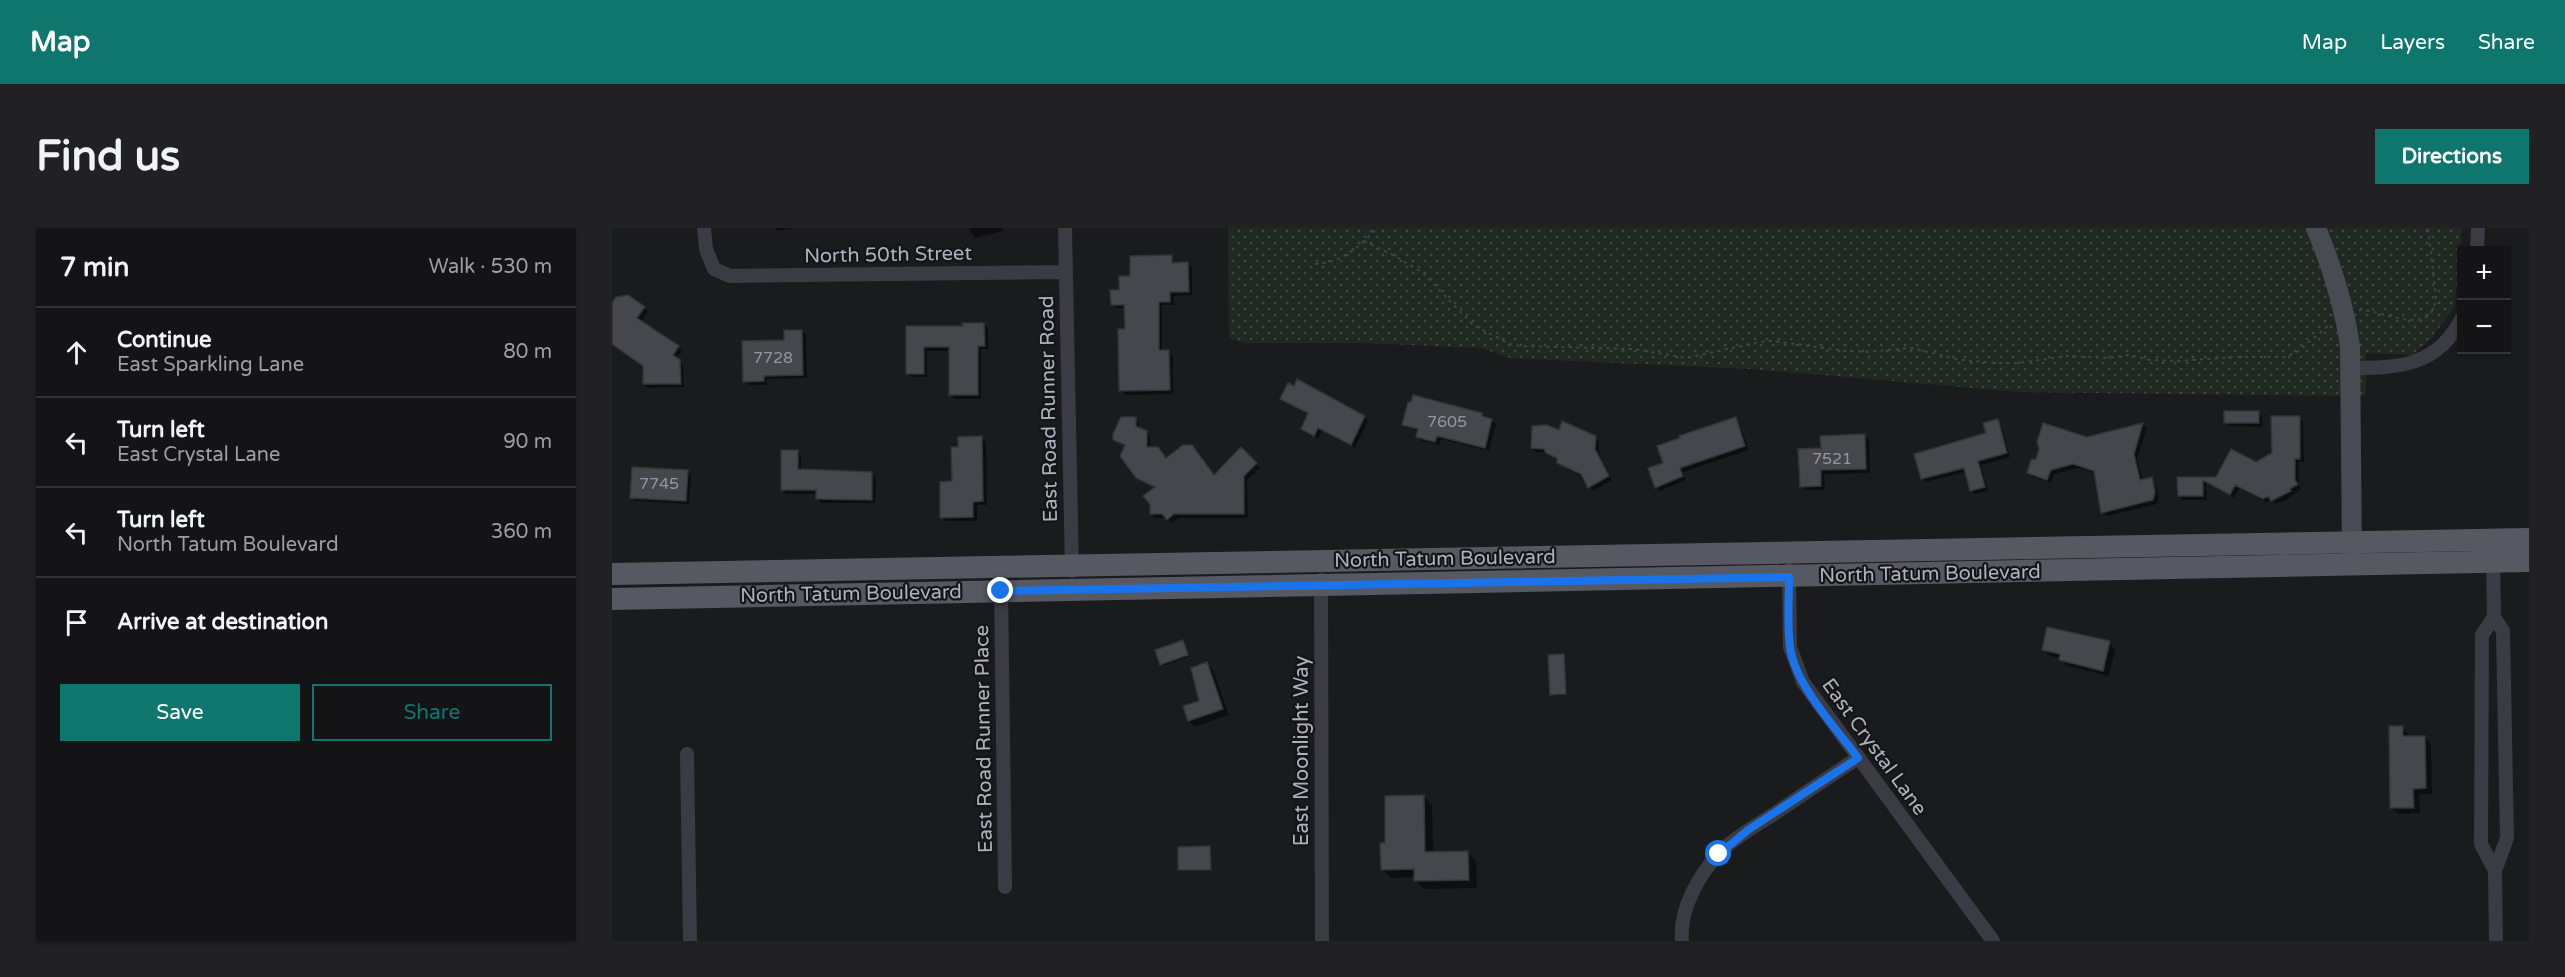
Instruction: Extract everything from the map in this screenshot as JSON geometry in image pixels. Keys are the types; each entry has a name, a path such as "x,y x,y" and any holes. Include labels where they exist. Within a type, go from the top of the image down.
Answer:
{"main road":[{"name":"North Tatum Boulevard","path":"612,599 2352,565 2493,550 2529,539"},
{"name":"North Tatum Boulevard","path":"612,574 2352,541 2493,550 2529,561"}],"street":[{"name":"North 50th Street","path":"704,228 706,249 714,269 730,276 1066,272"},
{"name":"East Road Runner Road","path":"1065,228 1072,589"},
{"path":"2316,228 2337,281 2346,315 2351,368 2352,565"},
{"path":"2477,246 2478,228"},
{"path":"2351,368 2407,364 2424,359 2437,350 2457,326"},
{"path":"2493,550 2494,617 2503,631 2507,838 2495,870 2496,941"},
{"name":"East Crystal Lane","path":"1788,553 1790,647 1803,682 1993,941"},
{"name":"East Moonlight Way","path":"1322,561 1322,941"},
{"name":"East Road Runner Place","path":"1000,567 1005,887"},
{"path":"2494,617 2482,635 2481,844 2495,870"},
{"path":"2481,752 2505,752"},
{"path":"687,754 690,941"},
{"path":"1682,941 1689,898 1703,873 1719,854 1748,830 1858,758"}],"path":[{"path":"1315,264 1336,260 1364,241 1377,228"},
{"path":"1364,241 1395,255 1423,273 1473,325 1509,344 1521,346 1633,348 1687,358 1773,341 1866,352 1912,348 1960,360 1998,363 2018,363 2068,356 2107,358 2130,355 2163,362 2236,357 2270,359 2285,357 2297,352 2346,315 2363,309 2414,320 2430,313 2436,303 2436,296 2428,228"}],"shaded area":[{"path":"1228,228 2462,228 2460,246 2457,246 2455,306 2431,339 2412,355 2366,353 2366,396 2019,392 1751,369 1510,358 1481,348 1362,343 1245,343 1229,338"}],"building":[{"path":"1172,255 1172,263 1188,262 1189,292 1170,292 1170,302 1159,302 1159,350 1169,350 1170,390 1119,391 1118,329 1125,329 1124,305 1111,305 1110,290 1119,290 1119,276 1130,276 1130,256"},
{"path":"628,295 645,307 637,318 679,346 673,355 680,360 681,384 643,384 643,366 612,344 612,303 616,297"},
{"path":"962,323 984,323 985,346 978,346 978,395 949,395 949,347 924,347 924,374 906,374 906,326 963,326"},
{"path":"784,330 802,330 803,375 764,376 764,381 743,382 742,341 784,340"},
{"path":"1297,379 1365,416 1351,445 1318,428 1314,436 1301,429 1308,413 1280,399 1288,383 1294,386"},
{"path":"1413,395 1482,413 1482,416 1492,419 1485,448 1437,436 1435,442 1416,437 1418,429 1402,425 1408,402 1411,402"},
{"path":"2224,411 2259,411 2259,423 2224,423"},
{"path":"2271,416 2300,416 2300,459 2295,459 2295,480 2298,484 2290,489 2291,491 2271,501 2268,496 2263,499 2235,485 2230,495 2203,480 2203,496 2178,496 2177,477 2216,477 2231,449 2256,462 2272,453"},
{"path":"1121,417 1136,417 1136,426 1147,431 1147,447 1158,447 1166,458 1183,445 1192,445 1214,475 1241,447 1257,463 1244,476 1244,514 1174,514 1167,520 1162,514 1150,514 1150,504 1143,496 1155,487 1136,478 1120,456 1125,445 1113,440 1113,434"},
{"path":"1736,417 1745,446 1680,468 1683,476 1655,488 1648,468 1663,463 1657,446 1680,438 1679,436"},
{"path":"1998,419 2007,453 1978,461 1985,487 1970,491 1964,468 1921,479 1914,454 1986,433 1983,423"},
{"path":"1562,421 1596,436 1595,449 1609,476 1588,488 1581,474 1557,463 1557,458 1546,453 1544,449 1531,448 1532,426 1547,425 1559,430"},
{"path":"2043,423 2087,437 2143,423 2134,454 2140,480 2152,477 2155,492 2153,500 2101,513 2094,471 2073,464 2051,470 2047,480 2027,473 2031,460 2036,459 2039,449 2037,442"},
{"path":"1865,434 1866,469 1821,470 1821,486 1800,487 1798,449 1821,448 1820,436"},
{"path":"982,436 983,501 973,502 973,517 940,518 940,482 952,481 951,447 958,447 958,437"},
{"path":"781,450 798,450 798,469 872,472 872,500 816,499 816,490 781,490"},
{"path":"632,467 688,470 686,501 630,498"},
{"path":"2047,627 2110,641 2103,671 2059,660 2060,654 2042,650"},
{"path":"1183,640 1188,655 1160,665 1155,650"},
{"path":"1564,654 1566,694 1550,695 1548,655"},
{"path":"1207,662 1223,709 1188,721 1183,706 1199,701 1191,668"},
{"path":"2389,726 2403,726 2403,736 2425,736 2426,788 2413,789 2414,808 2390,808"},
{"path":"1424,795 1425,852 1468,851 1469,880 1414,881 1414,869 1381,870 1380,843 1385,843 1385,796"},
{"path":"1210,846 1211,870 1178,870 1178,847"}],"route":[{"path":"1001,591 1789,577 1790,647 1795,665 1803,682 1858,758 1748,830 1719,854"}]}
